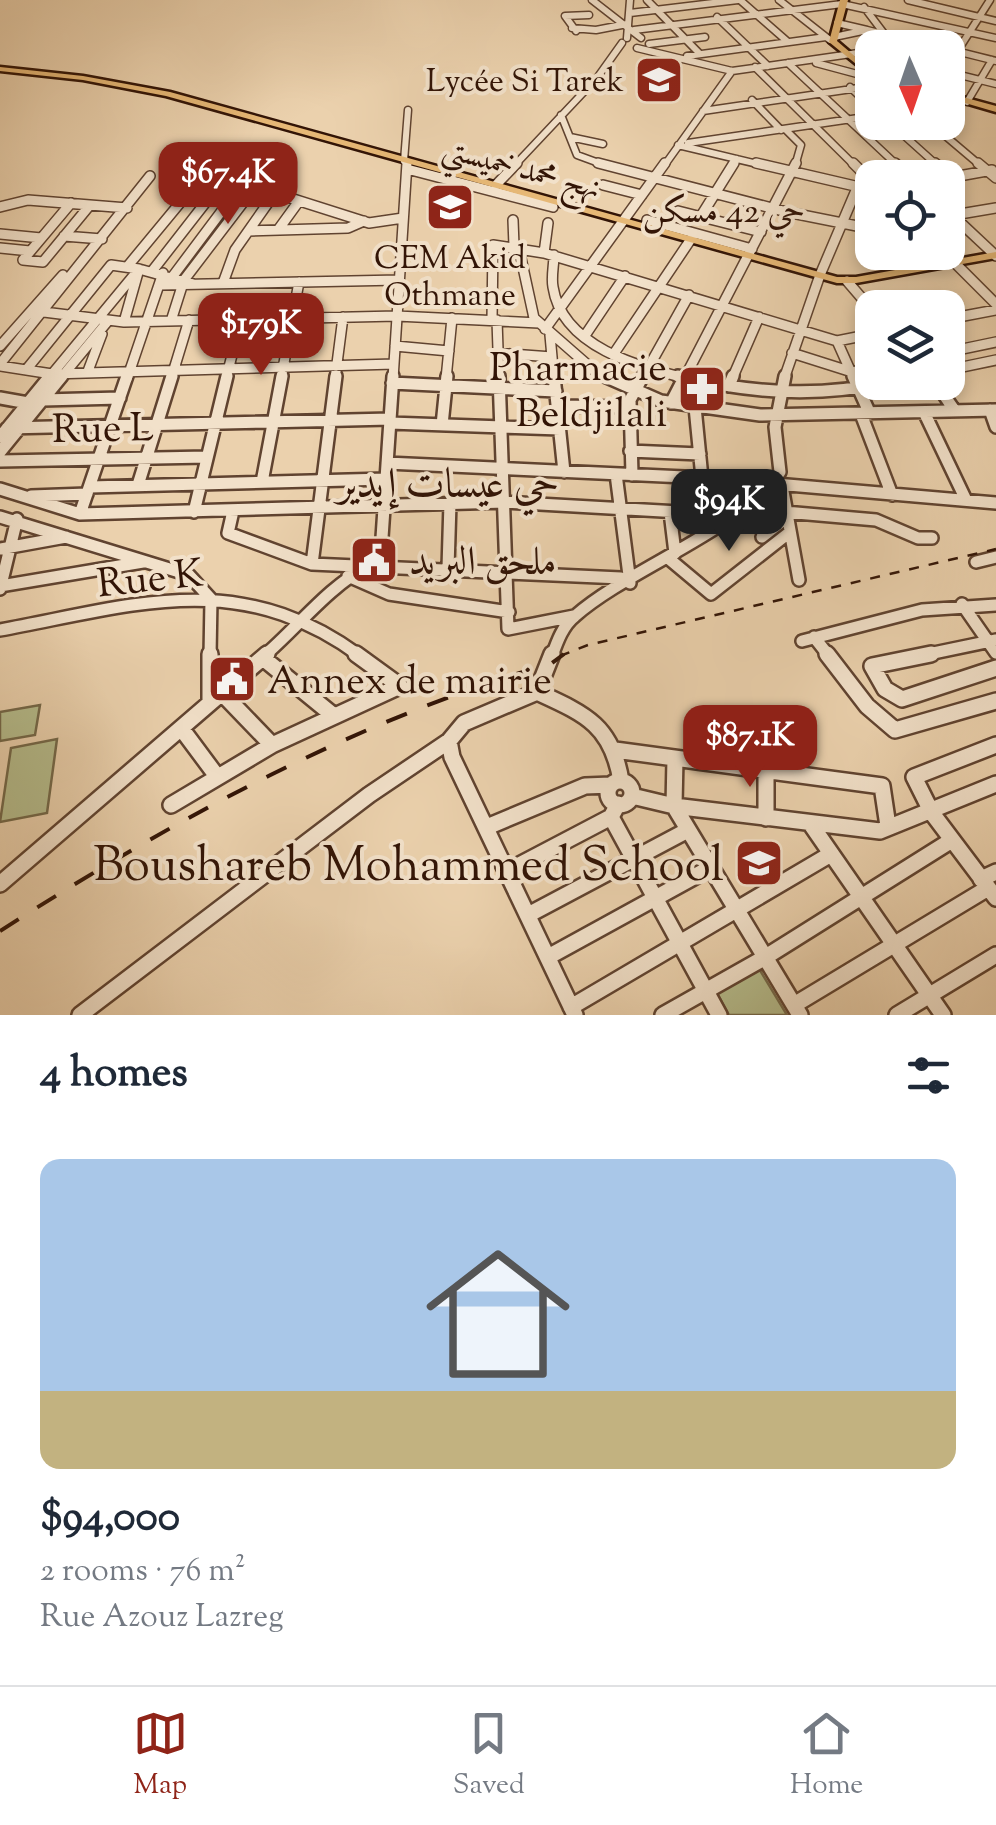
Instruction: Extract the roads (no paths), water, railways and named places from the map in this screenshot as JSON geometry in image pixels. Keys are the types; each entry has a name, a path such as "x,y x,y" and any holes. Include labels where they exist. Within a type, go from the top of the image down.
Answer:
{"main road":[{"path":"843,2 831,38 855,62"},
{"name":"نهج محمد خميستي","path":"0,70 123,88 750,252 847,281 912,270"},
{"path":"965,101 996,109"},
{"name":"نهج محمد خميستي","path":"965,261 996,256"}],"street":[{"path":"584,0 594,27"},
{"path":"592,0 646,41 674,56 855,33"},
{"path":"496,185 626,42 630,0"},
{"path":"647,0 700,54"},
{"path":"630,13 739,0 788,42"},
{"path":"780,0 831,38"},
{"path":"816,0 824,7"},
{"path":"859,0 881,30"},
{"path":"908,0 938,3 996,21"},
{"path":"965,36 990,0"},
{"path":"702,2 768,66"},
{"path":"604,10 565,16 569,27 652,28 843,2 996,38"},
{"path":"692,23 719,52"},
{"path":"837,23 867,30"},
{"path":"652,28 674,56"},
{"path":"626,42 705,37"},
{"path":"637,48 646,41"},
{"path":"626,42 732,71 855,54"},
{"path":"965,53 994,60 968,102"},
{"path":"807,61 855,75"},
{"path":"788,63 892,160"},
{"path":"756,67 855,165"},
{"path":"564,472 552,357 545,329 732,71"},
{"path":"965,73 996,84"},
{"path":"704,108 855,85"},
{"path":"850,87 855,92"},
{"path":"671,402 794,172 801,145 754,101"},
{"path":"374,566 384,507 408,110"},
{"path":"561,115 576,155 586,160 855,226"},
{"path":"678,144 855,119"},
{"path":"570,138 604,144"},
{"path":"908,140 930,160"},
{"path":"953,140 992,170 996,178"},
{"path":"678,144 855,188"},
{"path":"701,216 736,159"},
{"path":"0,452 9,431 66,371 103,320 158,230 213,163 254,168 171,281 147,321 80,514"},
{"path":"406,164 553,208"},
{"path":"171,320 171,281 181,233 234,166"},
{"path":"965,174 992,170"},
{"path":"0,346 102,239 150,176"},
{"path":"613,176 604,186 642,195"},
{"path":"243,184 364,221 378,223 403,218"},
{"path":"134,295 171,281 234,216 255,187"},
{"path":"799,580 777,485 780,472 775,414 800,330 855,191"},
{"path":"223,283 235,250 275,193"},
{"path":"186,195 230,200"},
{"path":"0,208 28,200 126,208"},
{"path":"278,230 299,201"},
{"path":"71,204 23,260 43,262 90,205"},
{"path":"965,212 996,208"},
{"path":"678,210 761,232"},
{"path":"220,214 257,219"},
{"path":"514,220 516,247 534,318 598,374 635,390 695,407 775,414 993,410 996,428"},
{"path":"647,220 750,252"},
{"path":"249,231 348,228 364,221"},
{"path":"548,223 550,274 560,308 584,337 613,355 648,370 686,379 778,394 855,389"},
{"path":"733,244 743,228"},
{"path":"965,228 996,256"},
{"path":"158,230 203,236"},
{"path":"0,234 41,238"},
{"path":"64,236 102,239"},
{"path":"613,355 691,239"},
{"path":"574,616 508,629 493,246 549,254 837,341 855,337"},
{"path":"0,248 30,251"},
{"path":"26,370 111,265 171,281 399,280"},
{"path":"124,322 134,295 133,268"},
{"path":"961,270 996,307 965,315"},
{"path":"68,275 100,279"},
{"path":"68,275 44,312 1,361 52,374 394,364"},
{"path":"584,337 625,276"},
{"path":"847,281 855,290"},
{"path":"262,482 299,282"},
{"path":"632,475 629,407 690,295"},
{"path":"44,312 124,322 397,316 494,320 545,329"},
{"path":"312,564 344,317"},
{"path":"729,386 759,317"},
{"path":"442,425 452,318"},
{"path":"194,512 241,319"},
{"path":"88,371 103,320"},
{"path":"36,401 52,374 103,320"},
{"path":"138,485 188,320"},
{"path":"837,341 855,379"},
{"path":"965,348 996,342"},
{"path":"395,346 449,351"},
{"path":"496,353 552,357"},
{"path":"792,353 855,371"},
{"path":"965,366 996,360"},
{"path":"392,383 556,391"},
{"path":"0,398 120,398"},
{"path":"862,400 892,495"},
{"path":"946,400 954,412"},
{"path":"558,406 629,407"},
{"path":"695,407 702,478"},
{"path":"924,412 966,500"},
{"path":"9,431 330,420 560,429"},
{"path":"630,451 700,454"},
{"name":"Rue L","path":"0,462 207,456"},
{"path":"387,464 702,478 996,502"},
{"path":"616,474 630,583"},
{"path":"21,496 138,485 386,479"},
{"path":"80,1015 369,794 448,741 464,722 537,692 553,660 558,634 574,616 777,485"},
{"path":"0,489 80,514 505,502 732,515"},
{"path":"448,568 450,502"},
{"path":"233,510 228,533 312,564 508,571 621,578 630,583"},
{"path":"670,512 672,555 712,594 787,521"},
{"path":"0,517 17,519 189,575 211,600 216,698 272,745"},
{"path":"17,519 4,548 0,587 147,562"},
{"path":"762,536 787,521 876,520 918,538 932,538"},
{"path":"4,548 70,537"},
{"path":"976,562 996,557"},
{"path":"0,884 305,621 348,576 374,566"},
{"path":"348,576 389,594 508,612"},
{"name":"Rue K","path":"0,630 190,599 305,621"},
{"path":"996,605 962,604 914,611 808,639 867,706 895,730 996,701"},
{"path":"962,604 991,640 996,653"},
{"path":"172,804 272,745 400,686 305,621"},
{"path":"991,640 872,666 885,689 902,700 996,668"},
{"path":"262,658 334,716"},
{"path":"867,706 885,689"},
{"path":"537,692 566,705 602,733 616,750 616,783 609,796 614,811 634,860 719,1015"},
{"path":"182,728 216,775"},
{"path":"448,741 452,758 573,1011 830,854"},
{"path":"674,758 674,806 797,1010 990,884 932,813 914,777 996,744"},
{"path":"616,750 882,786 888,826"},
{"path":"766,770 766,818"},
{"path":"632,796 674,806 880,831 996,784"},
{"path":"487,828 585,786 628,785 632,796 629,802 508,871"},
{"path":"810,823 943,1015"},
{"path":"528,914 688,830"},
{"path":"663,1015 764,958 952,840"},
{"path":"548,957 710,868"},
{"path":"897,1015 996,954"}],"railway":[{"path":"563,655 588,645 996,549"},
{"path":"0,931 132,850 266,777 405,714 552,663 563,655"}],"place":[{"name":"Lycée Si Tarek","path":"659,80"},
{"name":"CEM Akid Othmane","path":"450,207"},
{"name":"Pharmacie Beldjilali","path":"702,389"},
{"name":"ملحق البريد","path":"374,560"},
{"name":"Annex de mairie","path":"232,679"},
{"name":"Boushareb Mohammed School","path":"759,863"}],"district":[{"name":"حي 42 مسكن","path":"724,210"},
{"name":"حي عيسات إيدير","path":"448,482"}]}
